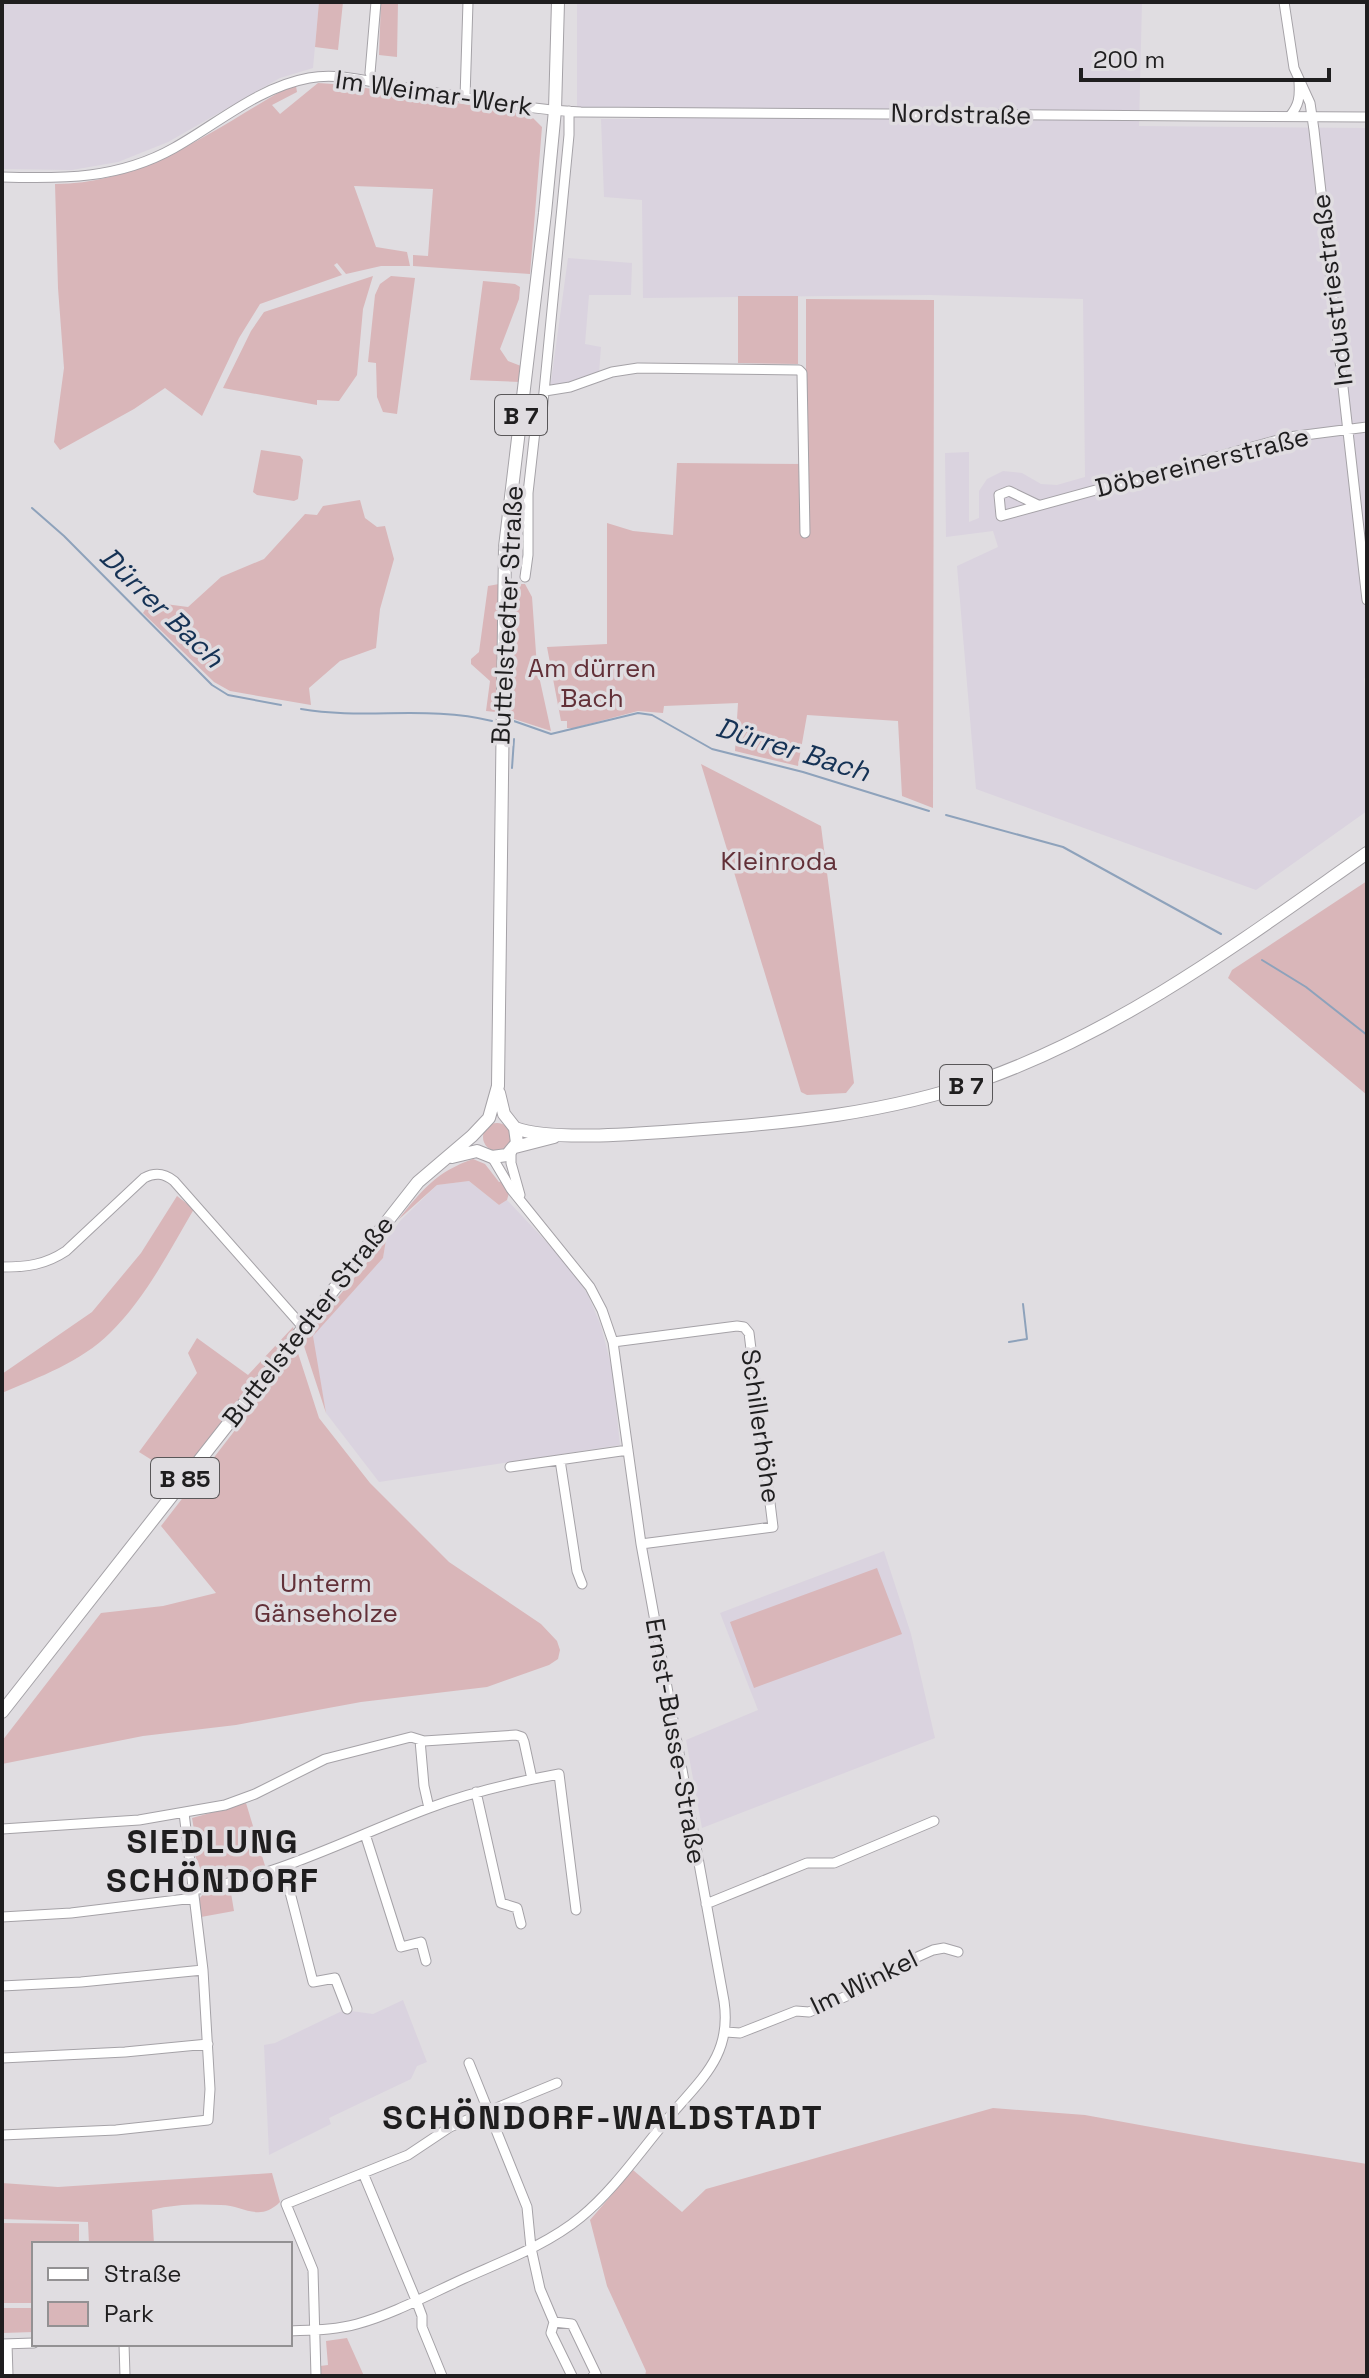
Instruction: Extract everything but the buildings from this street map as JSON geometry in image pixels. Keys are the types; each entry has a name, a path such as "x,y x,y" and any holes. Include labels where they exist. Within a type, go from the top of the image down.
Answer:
{"main road":[{"name":"Buttelstedter Straße","path":"498,1086 503,589 509,506 555,110 558,2"},
{"name":"B 7","path":"513,1149 566,1135 812,1120 890,1106 980,1081 1065,1046 1129,1014 1182,982 1367,853"},
{"name":"B 7","path":"489,1118 498,1086"},
{"name":"B 7","path":"498,1086 511,1124 566,1135"},
{"path":"489,1118 511,1124 517,1138 513,1149 502,1157 487,1154 478,1144 477,1131 489,1118"},
{"name":"B 85","path":"441,1161 477,1131"},
{"name":"B 85","path":"441,1161 472,1151 487,1154"},
{"name":"Buttelstedter Straße","path":"2,1712 418,1182 441,1161"}],"street":[{"path":"370,73 376,2"},
{"path":"465,98 468,2"},
{"name":"Industriestraße","path":"1284,2 1291,53 1312,116 1367,600"},
{"name":"Im Weimar-Werk","path":"2,177 79,178 144,163 173,149 268,91 286,82 308,78 338,77 555,110"},
{"name":"Industriestraße","path":"1290,116 1300,96 1299,79"},
{"name":"Nordstraße","path":"555,110 1367,117"},
{"name":"Buttelstedter Straße","path":"525,577 528,493 536,422 541,423 545,391 569,111"},
{"path":"545,391 554,392 612,372 638,368 799,370 802,373 805,533"},
{"path":"520,421 536,422"},
{"name":"Döbereinerstraße","path":"1038,505 1012,491 999,495 1001,516 1289,437 1367,427"},
{"name":"Ernst-Busse-Straße","path":"513,1149 511,1163 521,1198"},
{"name":"Ernst-Busse-Straße","path":"487,1154 511,1189 590,1287 613,1342 641,1544 725,2011 726,2032"},
{"path":"2,1267 36,1266 52,1260 66,1251 144,1178 150,1174 162,1174 174,1181 303,1327"},
{"name":"Schillerhöhe","path":"613,1342 737,1326 744,1327 749,1333 773,1527 641,1544"},
{"path":"510,1467 628,1450"},
{"path":"560,1460 577,1571 582,1584"},
{"path":"2,1829 93,1824 184,1813 240,1800 309,1766 359,1749 411,1737 420,1740 522,1737 532,1779"},
{"path":"420,1740 429,1808"},
{"path":"2,1917 71,1913 193,1894 284,1869 429,1808 476,1792 559,1774 576,1910"},
{"path":"476,1792 501,1903 517,1908 521,1924"},
{"path":"2,2135 116,2130 208,2120 210,2089 203,1970 184,1813"},
{"path":"706,1904 807,1863 834,1863 934,1821"},
{"path":"365,1834 401,1947 421,1942 426,1961"},
{"path":"284,1869 313,1982 335,1978 347,2009"},
{"name":"Im Winkel","path":"726,2032 740,2033 796,2011 809,2012 856,1992 857,1984 933,1950 944,1948 958,1952"},
{"path":"2,1986 203,1970"},
{"path":"292,2331 354,2325 531,2248 573,2224 611,2186 710,2067 723,2045 726,2032"},
{"path":"2,2058 100,2054 208,2044"},
{"path":"469,2063 527,2207 531,2248 540,2289 554,2322 551,2333 572,2376"},
{"path":"316,2376 313,2270 286,2204 408,2155 441,2131 557,2083"},
{"path":"363,2173 416,2300 422,2327 442,2376"},
{"path":"554,2322 572,2324 596,2374 593,2376"},
{"path":"8,2376 5,2344 32,2343"},
{"path":"124,2346 125,2376"}],"shaded area":[{"path":"2,2 319,2 313,68 280,78 168,142 118,162 72,170 2,169"},
{"path":"577,2 1142,2 1139,126 1367,128 1367,680 1364,678 1367,811 1256,890 976,789 957,566 998,547 993,531 946,537 945,453 969,452 969,522 979,518 979,491 987,479 1003,471 1022,473 1041,484 1057,485 1085,477 1083,299 929,295 643,298 642,200 604,197 601,119 640,119 641,107 577,107"},
{"path":"568,258 632,263 631,295 589,295 585,344 601,347 599,373 550,389"},
{"path":"469,1181 499,1205 507,1200 571,1268 588,1295 601,1326 612,1369 620,1445 379,1482 326,1413 312,1336 383,1258 386,1240 401,1220 437,1185"},
{"path":"884,1551 911,1634 935,1738 702,1828 686,1740 758,1710 720,1613"},
{"path":"403,2000 427,2062 417,2066 411,2079 329,2118 331,2124 269,2155 264,2045 275,2043 342,2011 344,2014 351,2011 373,2014"}],"green space":[{"path":"319,2 343,2 338,50 315,47"},
{"path":"381,2 398,2 397,57 379,55"},
{"path":"318,83 348,85 530,115 542,127 530,274 413,266 413,255 428,256 433,189 354,186 376,247 407,252 410,266 381,266 346,274 337,263 334,265 342,275 260,304 239,338 202,416 165,388 60,450 54,442 64,368 55,184 87,182 146,165 202,138 283,90 296,86 297,92 272,105 280,114"},
{"path":"373,276 363,309 357,375 339,401 317,400 317,405 223,388 251,331 264,312"},
{"path":"391,276 415,278 397,414 383,412 377,397 376,363 368,362 375,295 380,284"},
{"path":"483,281 520,287 519,299 500,349 508,361 521,366 520,382 470,380"},
{"path":"738,296 798,296 798,364 738,363"},
{"name":"Am dürren Bach","path":"806,299 934,300 933,808 902,796 898,721 807,715 798,766 735,751 738,703 664,706 663,713 638,711 574,728 567,728 567,721 561,721 547,647 607,644 607,523 633,531 673,535 677,463 806,464"},
{"path":"261,450 300,456 303,460 298,499 294,501 253,492"},
{"path":"360,500 365,518 377,527 385,526 394,559 380,609 376,648 340,661 309,688 311,705 230,691 214,682 143,613 150,602 188,607 221,577 264,559 305,514 317,515 323,506"},
{"path":"499,584 496,712 486,711 490,681 471,664 471,659 479,652 488,586"},
{"path":"510,584 525,584 532,597 537,667 551,731 508,717"},
{"name":"Kleinroda","path":"701,764 821,826 854,1083 846,1093 807,1095 801,1092"},
{"path":"1367,881 1367,1095 1228,978 1232,970"},
{"path":"497,1123 507,1127 511,1137 507,1147 497,1151 487,1147 483,1137 487,1127"},
{"path":"473,1159 485,1164 499,1182 502,1181 509,1193 507,1200 499,1205 469,1181 437,1185 398,1220 431,1183"},
{"path":"177,1196 194,1209 156,1274 123,1320 99,1343 73,1361 2,1393 2,1374 92,1312 141,1253"},
{"path":"386,1240 383,1258 313,1336 326,1413 302,1340"},
{"path":"293,1327 294,1330 179,1477 139,1452 197,1373 188,1353 197,1338 248,1375"},
{"name":"Unterm Gänseholze","path":"297,1350 319,1418 370,1483 449,1562 541,1624 557,1641 560,1650 558,1659 487,1687 361,1702 236,1725 143,1736 2,1764 2,1741 101,1613 163,1606 216,1593 161,1526"},
{"path":"877,1568 902,1634 754,1688 730,1622"},
{"path":"246,1803 266,1869 205,1880 194,1853 196,1841 192,1818"},
{"path":"230,1887 234,1911 201,1917 199,1899 205,1892"},
{"path":"993,2108 1085,2115 1367,2164 1367,2376 645,2376 646,2371 607,2286 590,2220 633,2170 682,2212 706,2189"},
{"path":"272,2173 280,2202 258,2212 229,2206 195,2205 152,2210 154,2242 89,2242 88,2222 2,2219 2,2183 58,2187"},
{"path":"2,2223 79,2224 79,2242 32,2242 32,2303 2,2303"},
{"path":"2,2308 32,2308 32,2332 2,2333"},
{"path":"347,2338 364,2376 320,2376 320,2366 328,2365 326,2341"}],"waterway":[{"name":"Dürrer Bach","path":"32,508 64,536 212,685 228,695 281,705"},
{"name":"Dürrer Bach","path":"301,709 444,714 492,721"},
{"name":"Dürrer Bach","path":"511,720 551,734 638,713 652,715 712,749 803,772 929,811"},
{"path":"512,768 514,739"},
{"name":"Dürrer Bach","path":"946,815 1063,847 1221,934"},
{"name":"Dürrer Bach","path":"1262,960 1306,987 1367,1035"},
{"path":"1009,1342 1027,1339 1023,1304"}],"district":[{"name":"SIEDLUNG SCHÖNDORF","path":"213,1860"},
{"name":"SCHÖNDORF-WALDSTADT","path":"603,2117"}]}
